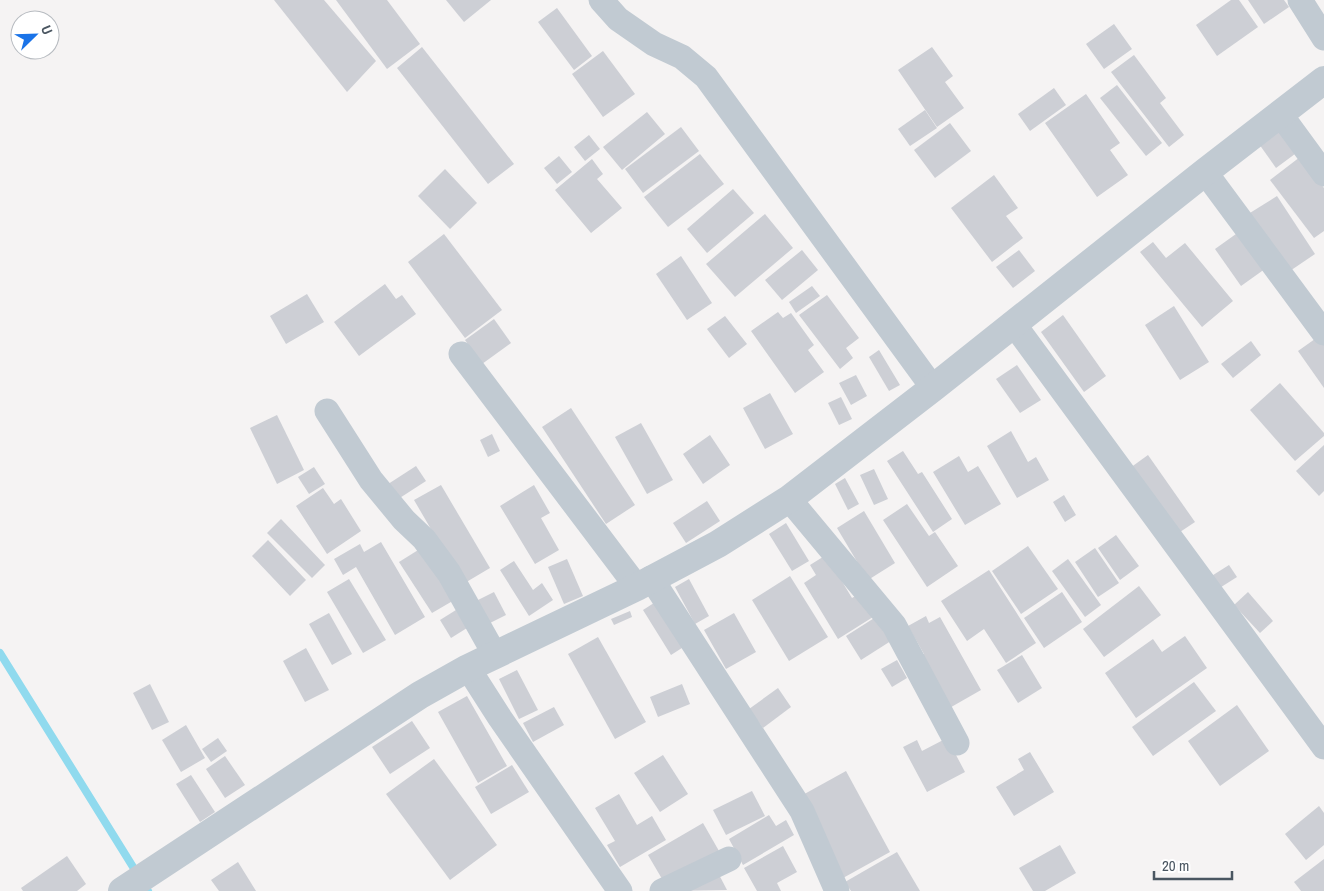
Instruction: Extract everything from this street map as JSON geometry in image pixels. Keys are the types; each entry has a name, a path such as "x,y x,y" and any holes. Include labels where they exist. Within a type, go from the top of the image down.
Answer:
{"street":[{"path":"601,0 618,18 654,44 682,57 706,78 933,388"},
{"path":"1300,0 1324,38"},
{"path":"122,891 420,695 468,668 644,583 718,544 789,499 1324,80"},
{"path":"1281,115 1324,174"},
{"path":"1205,172 1324,333"},
{"path":"1013,323 1324,747"},
{"path":"461,354 644,583 802,811 837,891"},
{"path":"327,411 372,480 404,520 424,539 449,574 496,654"},
{"path":"789,499 894,625 958,743"},
{"path":"468,668 500,718 620,891"},
{"path":"662,891 729,859"}],"building":[{"path":"274,0 324,0 376,61 347,92"},
{"path":"336,0 387,0 420,44 387,69"},
{"path":"446,0 491,0 464,22"},
{"path":"1231,0 1239,0 1258,27 1217,56 1196,25"},
{"path":"1248,0 1284,0 1289,7 1264,24"},
{"path":"557,8 592,56 574,70 538,22"},
{"path":"1114,24 1132,49 1104,69 1086,44"},
{"path":"422,47 514,164 488,184 397,68"},
{"path":"932,47 953,76 945,82 964,108 937,127 898,70"},
{"path":"603,51 635,94 603,117 572,74"},
{"path":"1134,55 1166,98 1160,103 1184,135 1169,147 1111,72"},
{"path":"1117,85 1162,143 1146,156 1100,98"},
{"path":"1054,88 1066,105 1030,131 1018,114"},
{"path":"1086,94 1120,143 1110,150 1128,175 1097,197 1045,123"},
{"path":"925,110 937,128 910,146 898,129"},
{"path":"647,112 665,134 622,170 603,147"},
{"path":"950,123 971,151 935,178 914,150"},
{"path":"681,127 699,151 643,193 625,169"},
{"path":"1282,127 1299,151 1276,168 1259,144"},
{"path":"589,135 600,149 585,161 574,147"},
{"path":"700,154 724,184 668,227 644,197"},
{"path":"559,156 572,172 557,184 544,168"},
{"path":"1300,157 1324,188 1324,231 1314,238 1270,180"},
{"path":"592,159 603,174 597,179 622,208 591,233 555,190"},
{"path":"445,169 477,203 450,229 418,196"},
{"path":"994,175 1018,208 1006,216 1023,238 992,262 951,208"},
{"path":"733,189 754,213 707,253 687,229"},
{"path":"1277,196 1315,254 1284,275 1245,216"},
{"path":"765,214 793,248 735,297 706,264"},
{"path":"1243,229 1269,266 1241,286 1215,249"},
{"path":"444,234 502,310 465,338 408,262"},
{"path":"1153,242 1166,258 1185,243 1233,301 1202,327 1140,252"},
{"path":"802,250 818,270 782,300 765,280"},
{"path":"1019,250 1035,271 1013,288 996,267"},
{"path":"681,256 712,303 687,320 656,274"},
{"path":"385,284 396,299 402,295 416,314 359,356 334,322"},
{"path":"812,286 820,296 796,313 789,302"},
{"path":"307,294 324,322 286,344 270,316"},
{"path":"827,295 859,338 846,348 853,358 840,369 799,315"},
{"path":"1174,306 1209,362 1180,380 1145,325"},
{"path":"778,312 783,318 791,313 814,345 808,350 824,372 795,393 751,331"},
{"path":"1063,315 1106,376 1084,392 1041,332"},
{"path":"725,316 747,344 729,358 707,329"},
{"path":"494,319 511,343 482,364 465,340"},
{"path":"1322,334 1324,337 1324,388 1298,351"},
{"path":"1251,341 1261,355 1233,378 1221,364"},
{"path":"879,350 900,385 889,391 869,357"},
{"path":"1017,365 1041,400 1020,413 996,379"},
{"path":"856,375 867,396 851,405 839,383"},
{"path":"1280,383 1324,433 1324,436 1295,461 1250,410"},
{"path":"770,393 793,434 765,449 743,408"},
{"path":"841,397 852,419 839,425 828,403"},
{"path":"571,408 635,505 606,524 542,427"},
{"path":"277,415 304,470 277,484 250,428"},
{"path":"641,423 673,480 647,494 615,437"},
{"path":"1011,431 1028,462 1036,457 1049,480 1017,498 987,446"},
{"path":"492,434 500,451 488,457 480,440"},
{"path":"710,435 730,465 703,484 683,454"},
{"path":"1324,445 1324,491 1319,496 1296,471"},
{"path":"903,451 918,474 922,472 952,519 933,532 887,461"},
{"path":"1148,455 1195,522 1177,534 1130,468"},
{"path":"959,456 968,472 978,466 1001,504 965,525 933,472"},
{"path":"416,466 426,481 392,503 382,488"},
{"path":"314,467 325,484 309,494 298,477"},
{"path":"874,469 888,499 874,505 860,475"},
{"path":"845,478 859,504 848,510 835,484"},
{"path":"441,485 490,568 463,584 414,500"},
{"path":"534,485 550,513 541,518 559,550 535,564 500,506"},
{"path":"323,488 334,504 341,499 361,531 327,554 296,506"},
{"path":"1064,495 1076,515 1065,522 1053,502"},
{"path":"707,501 720,521 686,543 673,523"},
{"path":"907,504 929,536 935,532 958,566 927,587 883,520"},
{"path":"864,511 895,563 868,580 837,528"},
{"path":"281,519 325,565 312,578 267,533"},
{"path":"786,523 809,561 792,571 769,534"},
{"path":"1116,535 1139,566 1120,580 1098,548"},
{"path":"268,540 306,580 290,596 252,556"},
{"path":"381,542 425,617 395,635 356,567 343,575 334,559 360,544 364,552"},
{"path":"1028,546 1058,589 1021,614 992,571"},
{"path":"423,547 456,599 432,613 399,562"},
{"path":"1095,548 1119,583 1098,597 1075,562"},
{"path":"826,555 852,598 859,594 873,617 838,639 804,583 816,575 810,565"},
{"path":"567,559 583,596 564,604 548,567"},
{"path":"1068,559 1101,605 1085,617 1052,571"},
{"path":"514,561 533,590 542,583 553,600 529,616 500,570"},
{"path":"1229,565 1237,577 1218,589 1210,577"},
{"path":"989,570 1036,643 1006,663 984,629 967,641 941,601"},
{"path":"790,576 828,637 789,661 752,600"},
{"path":"349,579 386,640 363,653 327,592"},
{"path":"689,579 709,616 695,624 675,587"},
{"path":"1139,586 1161,615 1104,657 1083,629"},
{"path":"494,592 506,615 486,625 474,602"},
{"path":"1062,592 1082,622 1044,648 1024,618"},
{"path":"1248,592 1273,621 1260,633 1234,605"},
{"path":"657,601 685,646 671,655 643,610"},
{"path":"456,610 467,628 451,638 440,620"},
{"path":"630,611 632,617 614,625 611,619"},
{"path":"329,613 352,654 332,665 309,624"},
{"path":"734,613 756,652 726,669 704,630"},
{"path":"879,615 894,639 861,660 846,636"},
{"path":"926,616 929,623 940,617 981,690 946,710 917,657 924,654 908,626"},
{"path":"1185,636 1207,668 1136,718 1105,673 1153,639 1162,652"},
{"path":"598,637 646,722 615,739 568,654"},
{"path":"306,648 329,690 305,702 283,661"},
{"path":"1022,655 1042,688 1018,703 997,670"},
{"path":"897,660 907,678 892,687 881,669"},
{"path":"517,670 538,710 519,719 499,679"},
{"path":"1194,682 1216,711 1153,756 1132,727"},
{"path":"150,684 169,722 152,730 133,693"},
{"path":"682,684 690,704 658,717 650,697"},
{"path":"778,688 791,707 763,728 749,709"},
{"path":"467,696 507,766 478,783 438,712"},
{"path":"1237,705 1269,751 1220,786 1188,741"},
{"path":"554,707 564,725 533,742 523,723"},
{"path":"412,721 430,748 390,774 372,747"},
{"path":"186,725 205,758 181,772 162,740"},
{"path":"218,738 227,751 211,762 202,749"},
{"path":"947,738 965,772 927,792 903,747 917,740 922,751"},
{"path":"1030,752 1054,792 1014,816 996,787 1024,770 1018,759"},
{"path":"663,755 688,794 660,812 634,773"},
{"path":"225,756 245,785 225,798 206,769"},
{"path":"434,759 497,845 450,880 386,794"},
{"path":"512,765 529,792 491,814 475,787"},
{"path":"846,771 890,852 843,878 799,797"},
{"path":"191,775 215,812 200,822 176,784"},
{"path":"752,791 765,816 726,835 713,810"},
{"path":"619,794 637,825 652,816 666,840 620,867 607,845 615,841 595,808"},
{"path":"1319,806 1324,813 1324,845 1306,860 1285,834"},
{"path":"769,815 776,826 786,820 794,835 743,865 729,839"},
{"path":"703,823 719,851 665,884 648,855"},
{"path":"1060,845 1076,873 1045,891 1033,891 1019,868"},
{"path":"783,846 797,872 777,883 781,891 757,891 744,868"},
{"path":"897,852 920,891 851,891 845,882"},
{"path":"67,856 86,884 77,891 23,891 21,888"},
{"path":"1324,859 1324,891 1301,891 1294,882"},
{"path":"238,862 256,891 219,891 211,880"},
{"path":"715,867 727,890 669,891"}],"waterway":[{"path":"0,653 148,891"}]}
